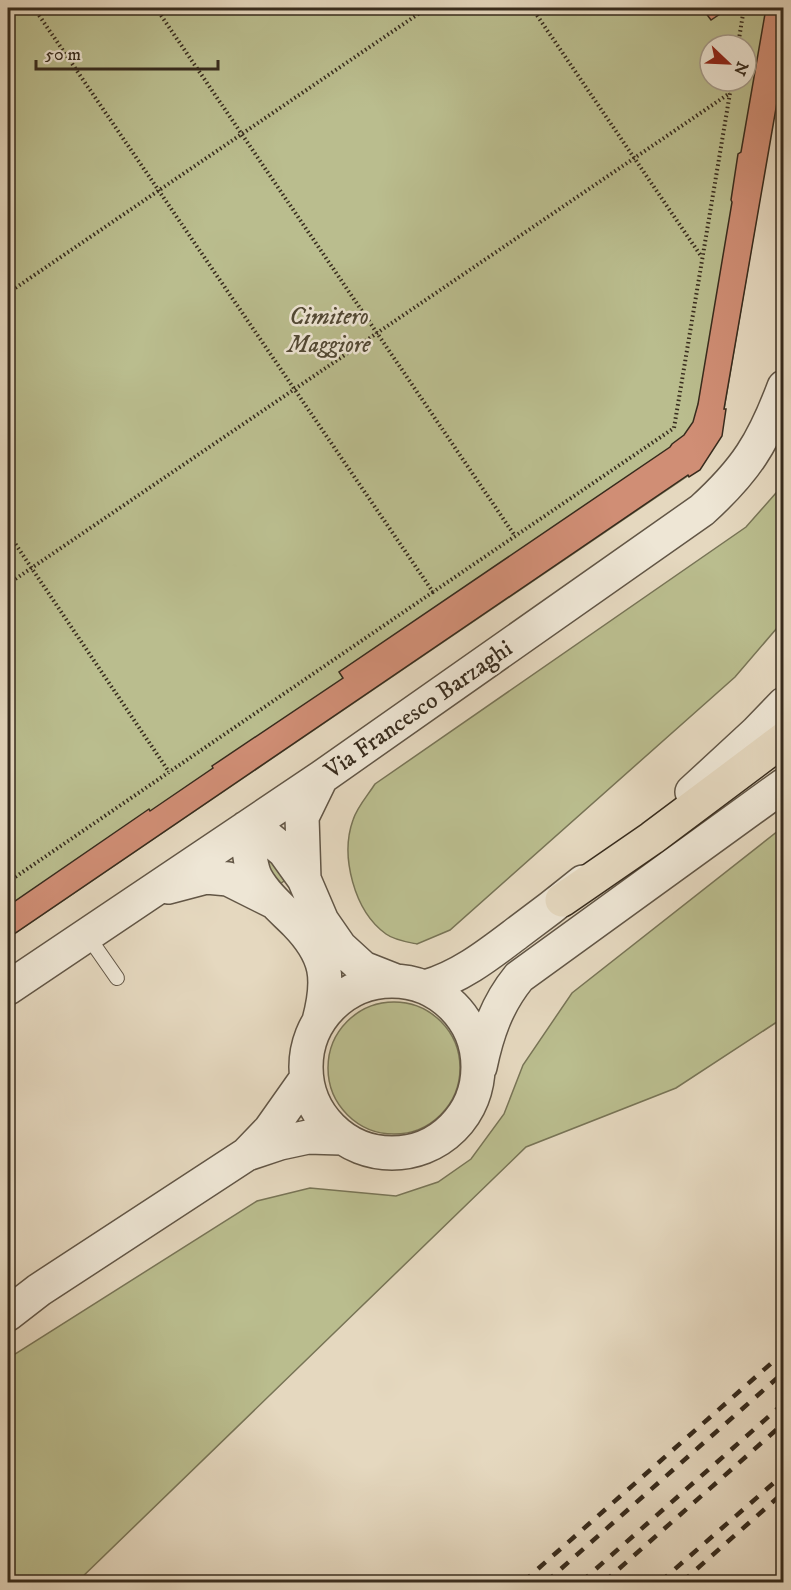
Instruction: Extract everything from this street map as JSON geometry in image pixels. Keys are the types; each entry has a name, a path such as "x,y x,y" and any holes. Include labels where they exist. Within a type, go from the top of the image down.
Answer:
{"highway":[{"path":"562,900 652,838 783,739"}],"street":[{"name":"Via Francesco Barzaghi","path":"8,988 322,777 702,510 730,484 754,452 770,423 783,387"},
{"path":"319,1021 339,999 366,985 446,981 462,972 562,900 710,777 783,704"},
{"path":"304,879 302,817 322,777"},
{"path":"247,1154 308,1137 341,1138 367,1150 395,1154 423,1149 448,1134 467,1112 477,1085 485,1042 492,1022 500,1003 519,977 783,785"},
{"path":"246,828 267,837 284,851 304,879 322,921 340,947 363,968 411,984 451,1003 469,1027 477,1050 479,1071"},
{"path":"246,828 255,876 272,901 312,942 324,969 326,995 308,1050 306,1079 318,1112 341,1138"},
{"path":"152,891 206,877 228,879 272,901"},
{"path":"8,1314 39,1290 247,1154 270,1130 306,1079"}],"lane":[{"path":"87,935 117,978"}],"path":[{"path":"34,8 433,592"},
{"path":"156,8 516,536"},
{"path":"8,293 428,8"},
{"path":"532,8 702,257"},
{"path":"740,33 744,8"},
{"path":"8,584 729,93"},
{"path":"8,882 674,428 730,93"},
{"path":"8,533 169,772"}],"green space":[{"name":"Cimitero Maggiore","path":"8,8 783,8 783,62 724,409 689,475 8,938"},
{"path":"783,485 783,621 735,677 450,930 417,944 401,941 386,934 366,912 358,897 349,866 349,834 355,815 375,784 746,527"},
{"path":"783,827 783,1018 676,1088 526,1147 77,1582 8,1582 8,1361 15,1354 257,1201 310,1188 396,1196 438,1182 471,1159 504,1114 523,1065 572,993"},
{"path":"265,857 274,859 291,876 273,889"},
{"path":"394,1002 419,1007 440,1022 455,1043 460,1068 455,1093 440,1114 419,1129 394,1134 369,1129 348,1114 333,1093 328,1068 333,1043 348,1022 369,1007"}],"building":[{"path":"702,8 729,8 711,20"},
{"path":"766,8 784,8 784,62 724,409 726,409 722,436 700,470 689,477 688,475 8,938 8,906 343,678 339,672 670,447 684,435 693,422 698,404 738,154 741,152 751,93 758,93 758,54"}],"railway":[{"path":"523,1582 784,1352"},
{"path":"546,1582 784,1372"},
{"path":"581,1582 784,1403"},
{"path":"604,1582 784,1423"},
{"path":"660,1582 784,1474"},
{"path":"682,1582 784,1492"}]}
